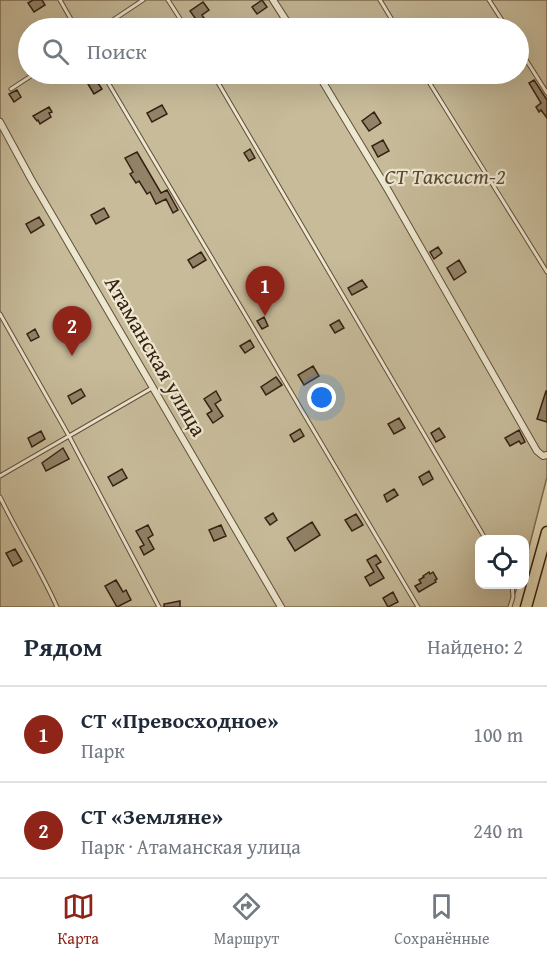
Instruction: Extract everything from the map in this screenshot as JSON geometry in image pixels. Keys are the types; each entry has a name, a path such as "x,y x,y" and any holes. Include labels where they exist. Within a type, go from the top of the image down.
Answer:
{"highway":[{"path":"526,607 547,532"}],"street":[{"path":"273,0 285,18"},
{"path":"324,84 388,190 537,451 543,456 547,455"},
{"name":"Атаманская улица","path":"0,122 281,607"}],"lane":[{"path":"60,0 70,18"},
{"path":"116,18 143,0"},
{"path":"168,0 180,18"},
{"path":"380,0 391,18"},
{"path":"489,0 501,18"},
{"path":"529,63 547,93"},
{"path":"11,89 19,84"},
{"path":"109,84 418,607"},
{"path":"219,84 483,535"},
{"path":"430,84 547,272"},
{"path":"0,314 69,436 159,607"},
{"path":"0,476 154,388"},
{"path":"0,497 28,553 43,576 57,607"},
{"path":"510,607 512,589"}],"green space":[{"name":"СТ Таксист-2","path":"0,0 547,0 547,477 529,547 529,535 475,535 475,589 517,589 510,607 0,607"}],"building":[{"path":"33,0 42,0 45,5 34,12 28,3"},
{"path":"262,0 267,7 257,14 252,7"},
{"path":"203,2 209,10 202,15 204,18 195,18 190,11"},
{"path":"534,80 547,100 547,118 536,107 541,103 529,83"},
{"path":"88,84 99,84 102,89 94,94"},
{"path":"17,90 21,97 14,102 9,94"},
{"path":"162,105 167,114 152,122 147,113"},
{"path":"49,107 52,112 49,113 51,117 40,124 33,116"},
{"path":"374,112 381,123 369,131 362,121"},
{"path":"383,140 389,151 378,157 372,146"},
{"path":"250,149 255,158 249,161 244,153"},
{"path":"137,152 161,193 167,190 178,210 173,213 166,199 156,204 150,192 147,194 139,181 136,183 130,174 133,172 125,158"},
{"path":"104,208 109,217 96,224 91,215"},
{"path":"39,217 44,225 31,233 26,224"},
{"path":"438,247 442,253 434,259 430,252"},
{"path":"201,252 206,260 193,268 188,260"},
{"path":"459,260 466,272 454,280 447,268"},
{"path":"362,280 367,287 352,295 348,288"},
{"path":"83,317 88,326 77,332 72,323"},
{"path":"264,317 268,326 262,329 257,321"},
{"path":"339,320 344,328 335,333 330,325"},
{"path":"35,329 39,337 31,341 27,334"},
{"path":"250,340 254,347 245,353 240,346"},
{"path":"313,366 319,376 304,385 298,375"},
{"path":"276,377 282,385 266,395 261,387"},
{"path":"81,389 85,396 72,404 68,396"},
{"path":"216,391 221,400 215,404 223,416 213,423 207,414 212,411 204,399"},
{"path":"547,391 547,422 537,419"},
{"path":"399,418 405,428 394,434 388,424"},
{"path":"439,428 445,437 436,442 431,433"},
{"path":"300,429 304,436 294,442 290,435"},
{"path":"519,430 525,442 521,444 519,441 510,446 505,438"},
{"path":"41,431 45,439 32,447 28,438"},
{"path":"63,448 69,459 46,471 42,463"},
{"path":"122,469 127,478 113,486 108,477"},
{"path":"429,471 433,479 423,485 419,477"},
{"path":"394,489 398,495 387,502 384,495"},
{"path":"273,513 277,520 270,525 265,518"},
{"path":"356,514 363,525 352,531 345,520"},
{"path":"312,522 320,535 295,551 287,538"},
{"path":"148,525 153,535 148,538 154,549 144,555 140,547 144,545 136,531"},
{"path":"221,525 226,536 214,541 209,530"},
{"path":"15,549 22,561 13,566 6,553"},
{"path":"376,555 381,562 376,565 384,578 370,586 365,577 374,572 367,560"},
{"path":"429,572 430,574 433,572 437,579 436,582 419,592 415,586 421,583 419,580"},
{"path":"116,580 123,592 126,590 131,600 117,607 105,586"},
{"path":"393,592 398,602 388,607 383,598"},
{"path":"180,601 180,607 164,607 164,604"}],"place":[{"name":"СТ «Превосходное»","path":"265,316"},
{"name":"СТ «Земляне»","path":"72,356"}]}
